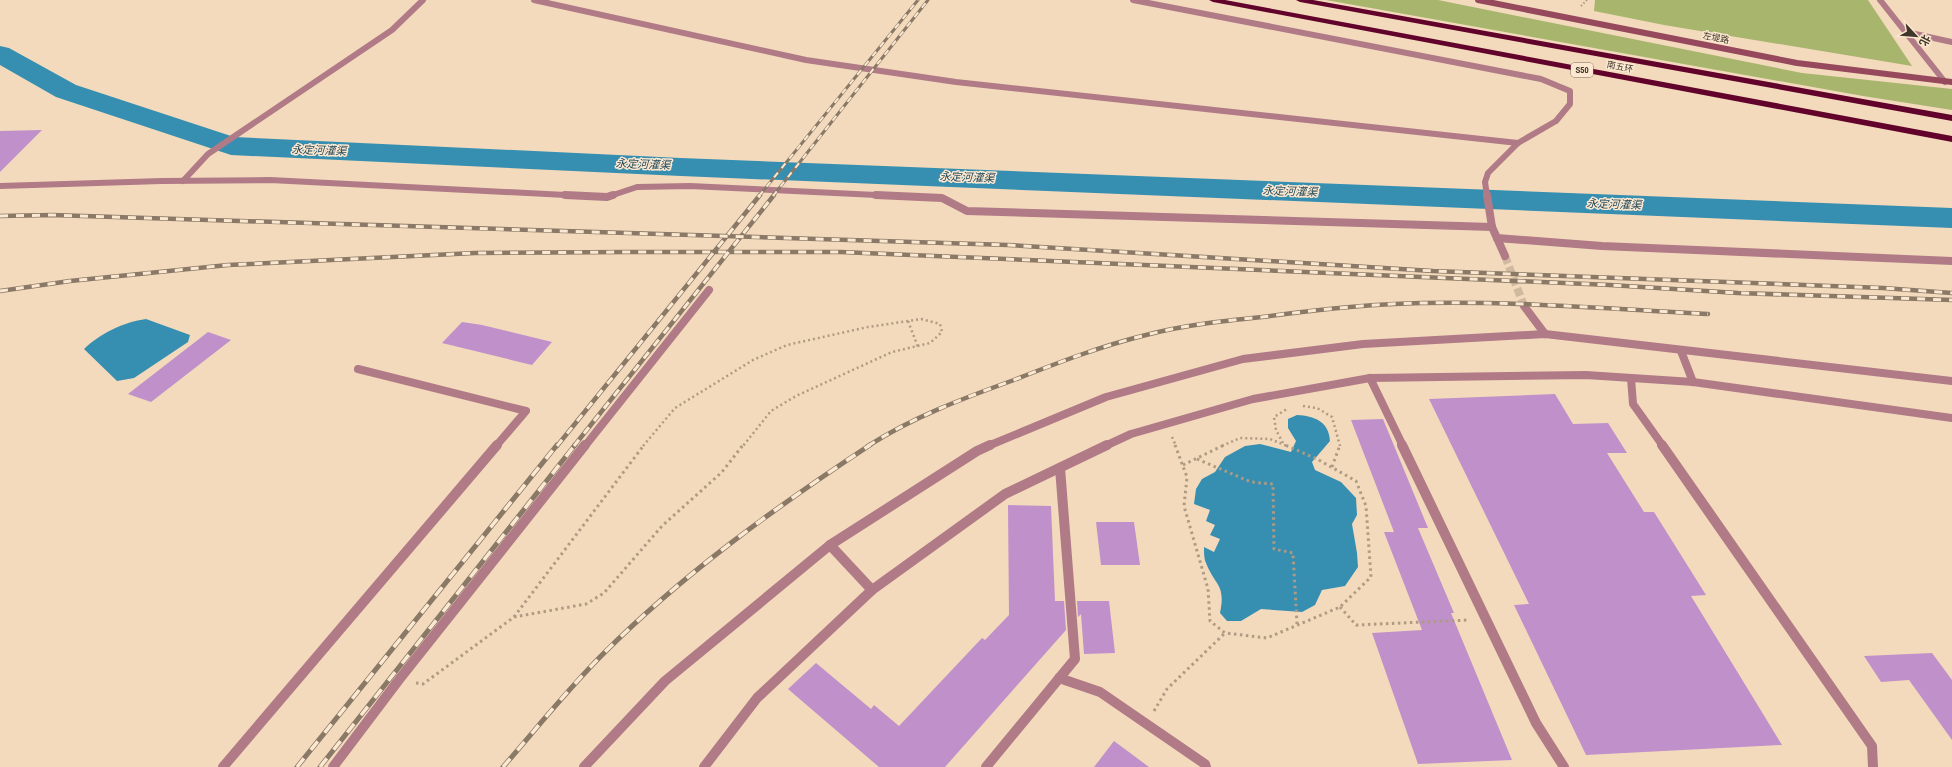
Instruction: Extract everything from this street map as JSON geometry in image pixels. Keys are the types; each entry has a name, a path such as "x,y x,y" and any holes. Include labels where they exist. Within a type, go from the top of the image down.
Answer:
{"highway":[{"name":"南五环","path":"1213,0 1952,139"},
{"name":"南五环","path":"1300,0 1952,118"}],"main road":[{"name":"左堤路","path":"1478,0 1797,63 1952,82"}],"street":[{"path":"183,181 208,154 392,30 423,0"},
{"path":"534,0 814,62 956,82 1518,143"},
{"path":"1133,0 1541,79 1570,91 1570,104 1556,121 1518,143 1488,173 1485,182 1492,227 1505,256"},
{"path":"1880,0 1945,82"},
{"path":"1906,32 1952,42"},
{"path":"0,186 270,180 607,197 637,187 690,186 942,198 967,211 1492,227"},
{"path":"1497,238 1602,246 1952,261"},
{"path":"333,767 398,681 709,290"},
{"path":"1524,306 1545,334"},
{"path":"584,767 665,681 830,545 977,451 1106,397 1243,359 1363,344 1545,334 1681,351 1952,381"},
{"path":"1681,351 1693,382"},
{"path":"223,767 526,411 358,369"},
{"path":"704,767 757,698 872,590 1005,494 1131,434 1168,423 1254,399 1370,378 1586,375 1693,382 1952,418"},
{"path":"1370,378 1536,723 1564,767"},
{"path":"1631,378 1632,404 1872,746 1873,767"},
{"path":"986,767 1075,659 1060,468"},
{"path":"830,545 872,590"},
{"path":"1059,678 1100,692 1205,764 1206,767"}],"path":[{"path":"398,681 423,684 514,617 642,448 675,408 753,360 787,345 868,327 921,319 940,324 942,332 930,343 892,352 796,396 771,411 722,472 662,526 604,593 586,604 514,617"},
{"path":"908,321 918,347"},
{"path":"1283,443 1276,430 1274,417 1293,405"},
{"path":"1301,406 1316,408 1332,417 1340,447 1332,467"},
{"path":"1168,423 1187,477 1184,506 1208,588 1210,621 1225,633 1267,638 1296,624 1340,607 1370,577 1366,506 1356,482 1332,467 1283,443 1270,439 1240,438 1183,465"},
{"path":"1196,459 1251,482 1273,484 1274,549 1293,553 1296,624"},
{"path":"1340,607 1356,625 1486,619"},
{"path":"1147,724 1167,689 1225,633"}],"green space":[{"path":"1326,0 1438,0 1802,73 1952,89 1952,110 1863,96"},
{"path":"1595,0 1868,0 1912,66 1664,25 1594,11"}],"water":[{"path":"146,319 190,335 188,342 134,378 117,381 84,349 97,338 112,330 129,323"},
{"path":"1297,415 1315,418 1324,424 1329,434 1330,441 1312,462 1315,470 1341,482 1356,498 1357,515 1352,524 1358,567 1345,586 1322,590 1315,605 1302,612 1261,609 1241,621 1227,621 1220,613 1222,596 1221,590 1209,571 1204,555 1204,547 1214,552 1220,539 1210,535 1215,525 1206,521 1210,510 1194,504 1196,489 1202,479 1215,472 1225,457 1245,446 1260,444 1291,452 1296,441 1288,428 1288,419"}],"building":[{"path":"42,130 0,172 0,131"},
{"path":"462,322 482,325 552,342 532,365 442,343"},
{"path":"208,332 231,340 151,402 128,394"},
{"path":"1555,394 1573,424 1608,423 1627,453 1607,453 1644,512 1654,512 1706,595 1691,596 1782,745 1586,755 1514,605 1529,604 1429,399"},
{"path":"1383,419 1428,528 1418,528 1454,613 1451,613 1512,760 1418,764 1372,633 1422,630 1384,532 1394,532 1351,420"},
{"path":"1008,505 1051,506 1055,601 1064,601 1066,630 945,767 879,767 788,689 816,663 871,709 874,705 899,726 982,638 985,640 1009,615"},
{"path":"1096,522 1134,522 1140,565 1101,565"},
{"path":"1077,601 1109,601 1115,653 1084,654 1081,614 1078,617"},
{"path":"1932,653 1952,680 1952,740 1909,680 1881,682 1864,656"},
{"path":"1114,741 1149,767 1094,767"}],"waterway":[{"name":"永定河灌渠","path":"0,54 66,91 231,146 681,167 1952,218"}],"tunnel":[{"path":"1505,256 1524,306"}],"railway":[{"path":"759,196 918,0"},
{"path":"773,196 928,0"},
{"path":"727,236 760,195"},
{"path":"741,237 774,195"},
{"path":"0,216 52,215 727,236"},
{"path":"714,252 727,236"},
{"path":"727,236 741,237"},
{"path":"729,252 741,237"},
{"path":"741,237 1008,245 1433,271 1883,288 1952,293"},
{"path":"0,291 70,281 228,265 475,253 714,252"},
{"path":"557,446 714,252"},
{"path":"714,252 729,252"},
{"path":"574,446 729,252"},
{"path":"729,252 841,252 1610,285 1738,293 1952,300"},
{"path":"868,446 903,426 939,409 1063,361 1129,339 1189,326 1341,308 1422,303 1529,304 1708,314"},
{"path":"297,767 557,445"},
{"path":"320,767 575,445"},
{"path":"503,767 590,667 665,596 765,517 870,445"}]}
